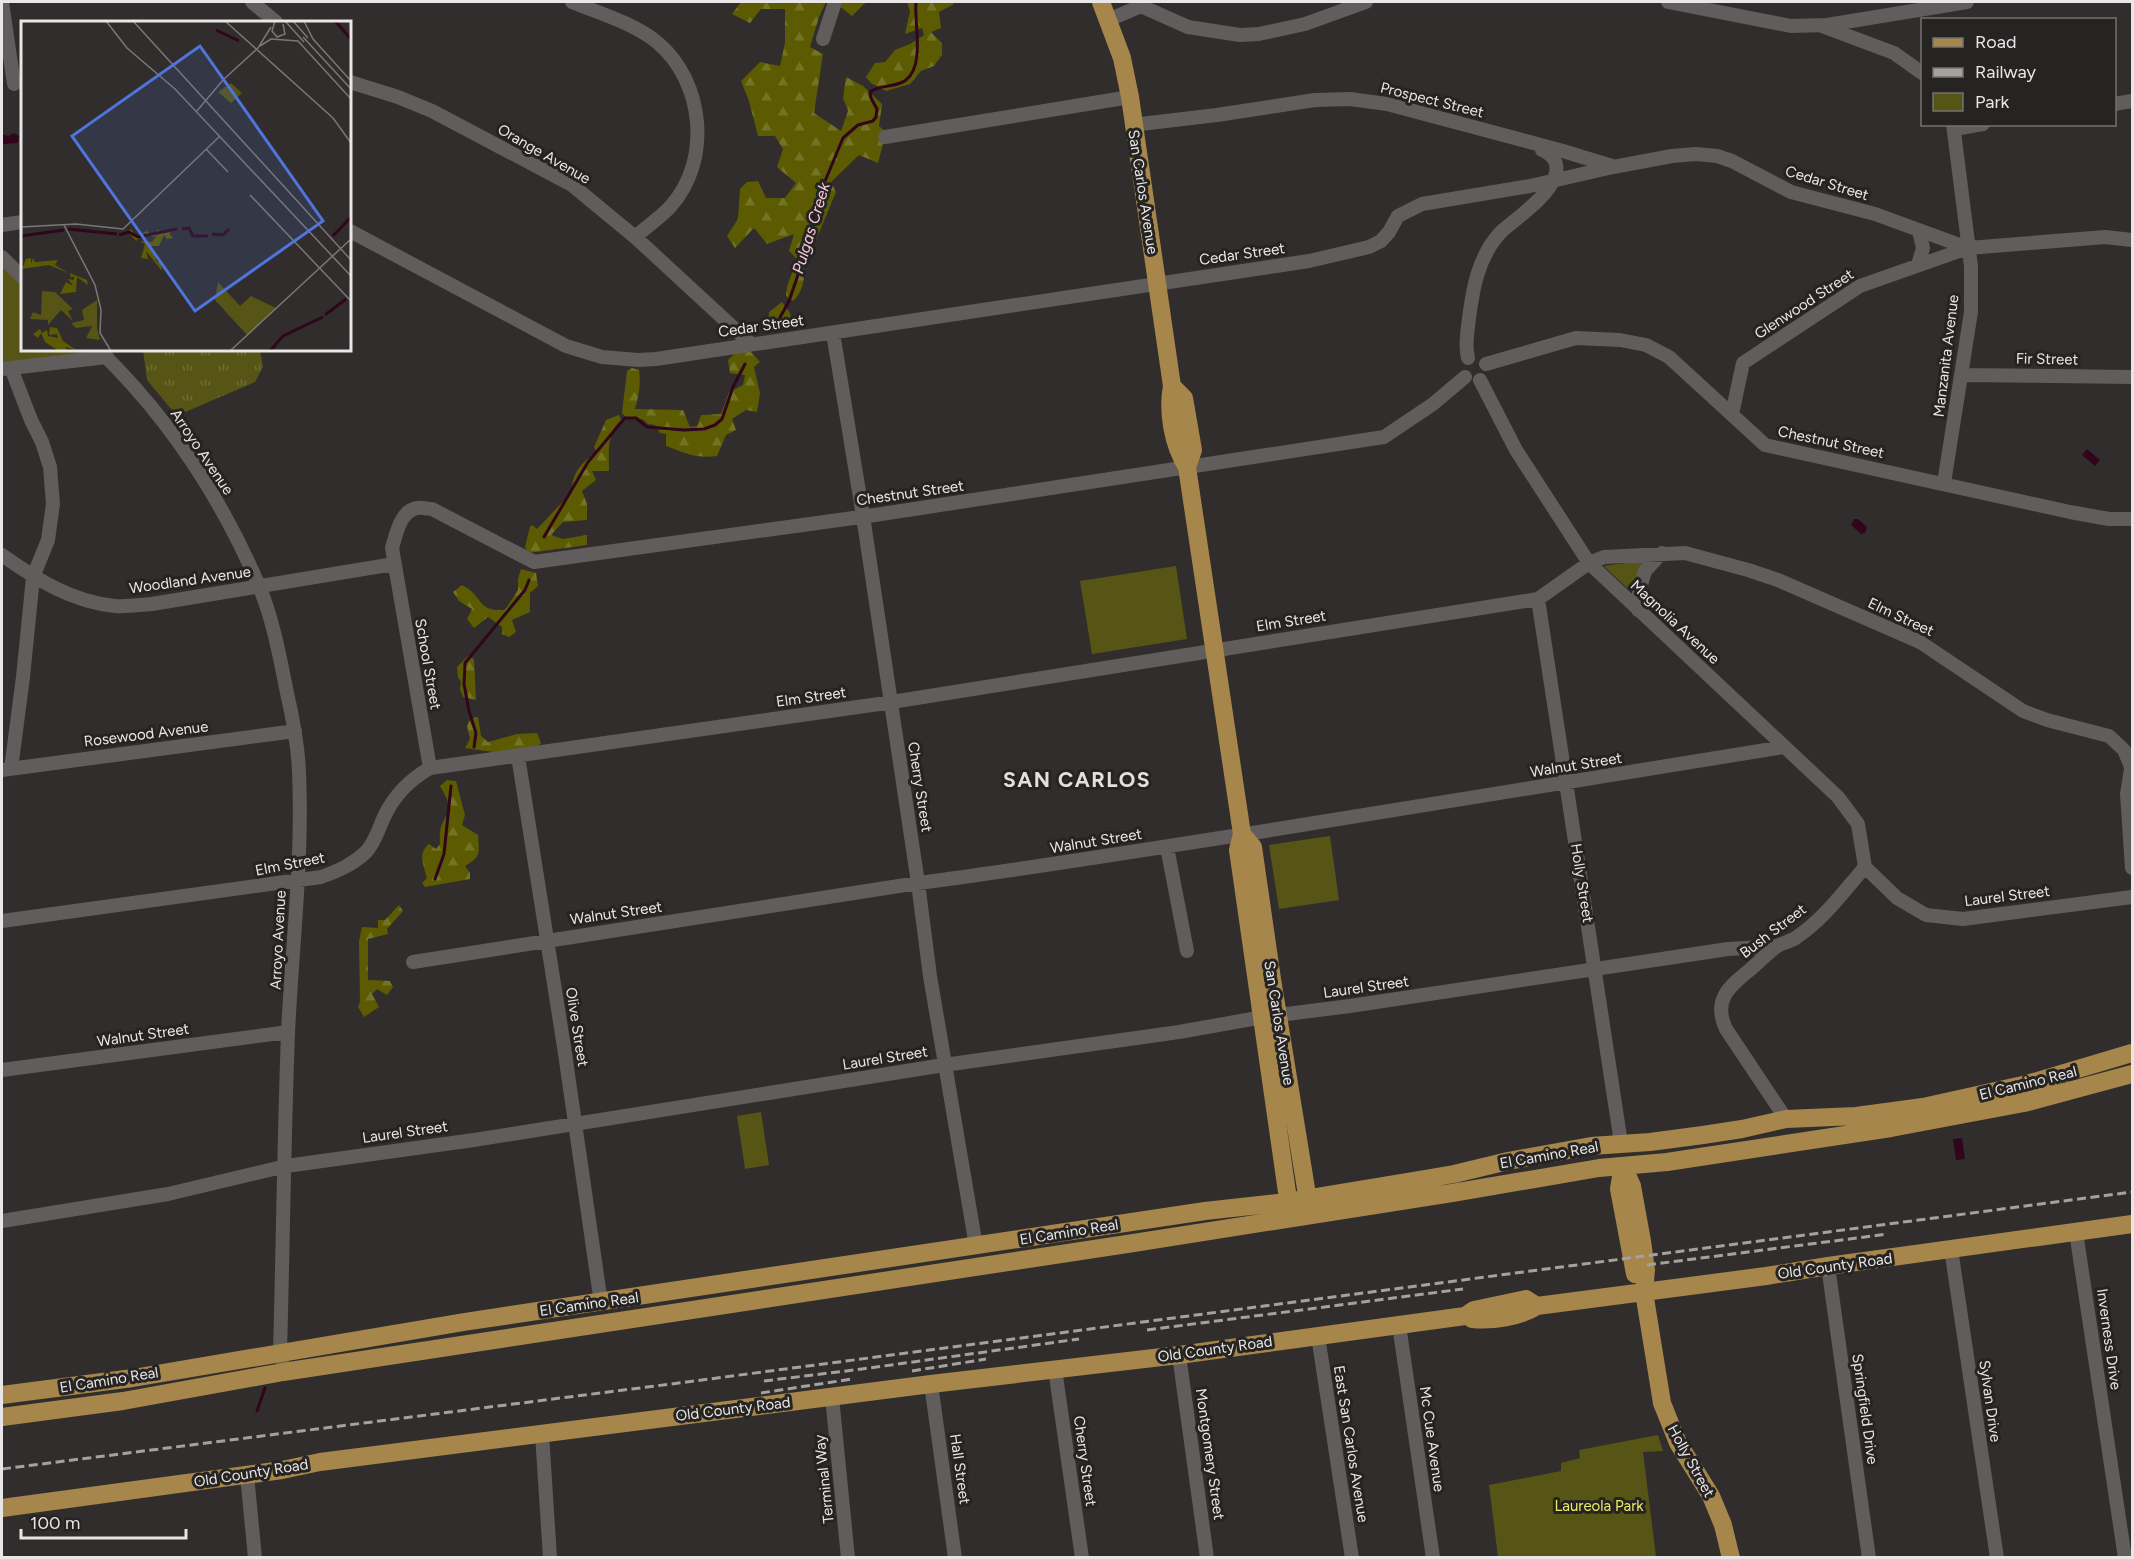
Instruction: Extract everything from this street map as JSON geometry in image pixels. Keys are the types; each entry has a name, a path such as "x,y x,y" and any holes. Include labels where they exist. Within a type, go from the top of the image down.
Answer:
{"main road":[{"name":"San Carlos Avenue","path":"1101,2 1122,58 1130,97 1132,125 1172,386 1169,401 1178,452 1187,467 1242,834 1238,850 1309,1206"},
{"name":"San Carlos Avenue","path":"1271,1016 1289,1210"},
{"name":"El Camino Real","path":"2,1418 123,1401 283,1372 975,1267 1289,1210 1534,1156 1621,1143 1650,1142 1703,1135 1785,1119 1862,1115 1947,1102 2053,1078 2133,1053"},
{"name":"El Camino Real","path":"1309,1206 1623,1166 1926,1123 2024,1103 2133,1074"},
{"name":"Holly Street","path":"1621,1143 1623,1166 1632,1186 1642,1241 1646,1270 1644,1292 1664,1410 1678,1443 1711,1496 1723,1525 1731,1557"},
{"name":"El Camino Real","path":"2,1395 134,1378 280,1352 1205,1211 1289,1210"},
{"name":"Old County Road","path":"2,1508 282,1470 320,1462 1179,1355 1399,1324 1465,1316 1474,1320 1493,1319 1525,1313 1537,1306 2133,1224"},
{"path":"975,1267 976,1246"},
{"path":"521,1336 537,1324 596,1314 601,1303"}],"street":[{"path":"2,2 12,84"},
{"path":"252,2 275,21"},
{"path":"572,2 642,31 658,43 678,64 693,95 697,119 696,148 685,186 670,207 635,237"},
{"path":"823,39 835,2"},
{"path":"1108,20 1141,6 1188,27 1240,35 1259,34 1305,24 1366,2"},
{"path":"1668,2 1791,26 1818,25 1967,2"},
{"path":"1818,25 1894,52 1921,72"},
{"name":"Orange Avenue","path":"351,82 398,97 432,111 572,185 635,237 751,344"},
{"path":"885,137 1130,97"},
{"name":"Prospect Street","path":"1132,125 1315,100 1350,99 1387,104 1563,151 1613,167"},
{"path":"2116,104 2133,101"},
{"name":"Manzanita Avenue","path":"1944,483 1971,312 1971,266 1954,127"},
{"path":"1468,358 1465,349 1471,298 1484,256 1500,234 1554,180 1557,172 1554,157 1523,141"},
{"name":"Cedar Street","path":"351,232 551,339 602,357 638,360 1309,261 1369,247 1381,241 1398,216 1422,204 1530,186 1672,156 1696,154 1717,156 1750,170 1791,192 1875,214 1968,248 2105,237 2133,240"},
{"path":"2,225 21,222"},
{"path":"1918,265 1923,248 1919,231"},
{"name":"Glenwood Street","path":"1732,414 1743,363 1860,286 1968,248"},
{"path":"2,257 21,276"},
{"name":"Cherry Street","path":"833,333 863,516 930,976 976,1246"},
{"name":"Chestnut Street","path":"1486,364 1576,338 1620,340 1646,345 1669,357 1765,445 2109,519 2133,519"},
{"path":"6,769 23,677 33,577 48,540 53,504 50,467 42,442 6,369 103,353"},
{"name":"Arroyo Avenue","path":"103,353 147,401 184,448 214,497 260,588 281,661 295,731 299,770 298,882 288,1032 280,1352 283,1372"},
{"path":"1480,357 1486,364 1485,376 1480,380 1472,381 1465,377 1462,364 1468,358 1480,357"},
{"name":"Fir Street","path":"1962,375 2133,377"},
{"name":"Chestnut Street","path":"394,564 392,548 399,526 406,515 417,508 432,509 534,562 863,516 1384,437 1433,404 1465,377"},
{"name":"Magnolia Avenue","path":"1480,380 1516,450 1589,563 1838,797 1858,824 1865,867"},
{"path":"1638,610 1639,592 1645,571 1662,553"},
{"name":"Elm Street","path":"2,921 298,882 321,877 346,868 367,851 377,835 385,813 404,787 416,776 430,768 890,702 1538,599 1589,563 1604,557 1685,553 1778,580 1920,642 2023,711 2047,720 2109,736 2124,750 2132,769"},
{"name":"Woodland Avenue","path":"2,555 33,577 83,601 117,606 152,604 260,588 394,564"},
{"name":"School Street","path":"394,564 430,768"},
{"name":"Holly Street","path":"1538,599 1621,1143"},
{"name":"Rosewood Avenue","path":"6,769 295,731"},
{"name":"Walnut Street","path":"413,962 918,883 1167,847 1567,784 1784,747"},
{"name":"Olive Street","path":"519,756 601,1303"},
{"path":"2132,769 2127,794 2133,868"},
{"path":"1167,847 1187,951"},
{"name":"Laurel Street","path":"1865,867 1897,898 1926,915 1963,919 2133,897"},
{"name":"Bush Street","path":"1785,1119 1726,1029 1721,1007 1724,995 1732,984 1778,946 1797,938 1827,912 1865,867"},
{"name":"Laurel Street","path":"2,1221 168,1194 285,1166 638,1115 944,1065 1191,1031 1271,1016 1728,949 1778,946"},
{"name":"Walnut Street","path":"2,1070 288,1032"},
{"name":"Inverness Drive","path":"2076,1232 2125,1557"},
{"name":"Sylvan Drive","path":"1951,1249 1997,1557"},
{"name":"Springfield Drive","path":"1828,1266 1869,1557"},
{"name":"Mc Cue Avenue","path":"1399,1324 1433,1557"},
{"name":"East San Carlos Avenue","path":"1318,1336 1352,1557"},
{"name":"Montgomery Street","path":"1179,1355 1207,1557"},
{"name":"Cherry Street","path":"1055,1369 1082,1557"},
{"name":"Hall Street","path":"932,1384 955,1557"},
{"name":"Terminal Way","path":"832,1397 848,1557"},
{"path":"542,1434 550,1557"},
{"path":"247,1475 255,1557"}],"green space":[{"path":"741,2 826,2 810,47 823,54 814,113 841,131 848,111 843,98 846,77 863,86 882,104 879,126 886,132 878,163 859,155 831,182 836,192 811,252 802,258 804,281 793,301 786,296 796,258 789,251 794,234 767,244 754,228 735,248 727,236 738,219 740,189 747,182 758,181 766,198 785,198 796,183 777,167 783,149 775,136 758,136 741,81 760,62 780,66 785,43 785,9 761,9 750,23 732,14"},
{"path":"834,2 866,2 852,16"},
{"path":"907,2 951,2 954,4 939,12 941,28 931,32 942,43 942,55 934,66 921,71 910,84 886,91 871,83 866,77 875,63 885,62 895,50 924,35 922,28 905,34 910,11"},
{"path":"2,257 21,276 21,351 100,351 107,357 2,369"},
{"path":"782,302 790,313 791,319 768,323 769,312"},
{"path":"749,350 760,362 754,367 760,393 757,412 746,410 732,419 736,430 726,435 717,456 697,456 666,446 666,434 660,433 655,425 648,424 642,419 628,418 622,413 627,371 632,368 639,370 640,375 635,409 683,410 690,427 697,426 701,415 721,414 729,392 743,385 745,375 730,373 728,360 737,351"},
{"path":"143,351 260,351 263,367 255,382 183,413 171,409 147,380"},
{"path":"619,415 621,420 613,431 609,444 609,471 592,471 596,480 582,491 587,504 587,520 563,522 551,535 563,539 587,535 587,545 528,553 525,547 530,527 532,525 537,529 572,492 573,479 578,469 597,453 594,447 606,420"},
{"path":"1644,562 1632,591 1604,566"},
{"path":"1176,566 1187,639 1092,654 1080,581"},
{"path":"521,569 536,573 538,586 530,593 530,612 512,620 516,632 509,637 502,634 502,627 488,617 474,628 467,619 472,609 459,601 453,592 462,585 469,589 484,606 505,610 518,590"},
{"path":"468,656 474,659 476,700 463,697 460,689 461,682 457,667"},
{"path":"478,717 481,736 488,742 517,734 537,733 541,743 536,749 498,756 493,752 465,748 470,739 467,726 469,721"},
{"path":"447,780 456,781 465,815 462,825 478,835 478,854 465,866 470,873 470,879 425,887 422,883 427,878 422,860 423,852 429,844 436,849 440,844 441,826 450,811 440,786"},
{"path":"1330,836 1339,900 1279,909 1269,845"},
{"path":"399,905 403,911 387,929 388,934 368,939 368,980 390,981 393,987 387,995 377,989 372,994 379,1007 364,1017 358,1007 360,1002 359,941 362,927 378,928 378,920 385,920"},
{"path":"761,1112 769,1165 745,1169 737,1116"},
{"name":"Laureola Park","path":"1658,1435 1663,1451 1643,1452 1656,1557 1498,1557 1489,1485 1561,1471 1561,1463 1580,1458 1579,1450"}],"shaded area":[{"path":"14,133 19,136 18,143 2,144 2,134 8,136"},
{"path":"2087,449 2100,460 2095,466 2082,455"},
{"path":"1854,519 1858,519 1867,527 1865,533 1861,534 1851,525"},
{"path":"1962,1138 1965,1159 1956,1160 1953,1139"}],"waterway":[{"name":"Pulgas Creek","path":"777,323 789,301 809,243 818,198 843,138 858,125 873,121 876,117 877,109 870,92 902,82 912,73 917,55 916,2"},
{"name":"Pulgas Creek","path":"544,537 588,462 625,418 636,418 647,427 684,430 704,429 715,425 722,419 733,387 745,364"},
{"name":"Pulgas Creek","path":"474,747 476,733 464,684 465,663 525,590 529,580"},
{"name":"Pulgas Creek","path":"435,879 444,854 451,786"},
{"name":"Pulgas Creek","path":"257,1411 265,1388"}],"railway":[{"path":"2,1469 671,1384 2132,1192"},
{"path":"1647,1265 1888,1234"},
{"path":"1147,1330 1463,1289"},
{"path":"764,1381 1079,1339"},
{"path":"912,1371 986,1359"},
{"path":"761,1393 852,1379"}],"district":[{"name":"SAN CARLOS","path":"1077,779"}]}
